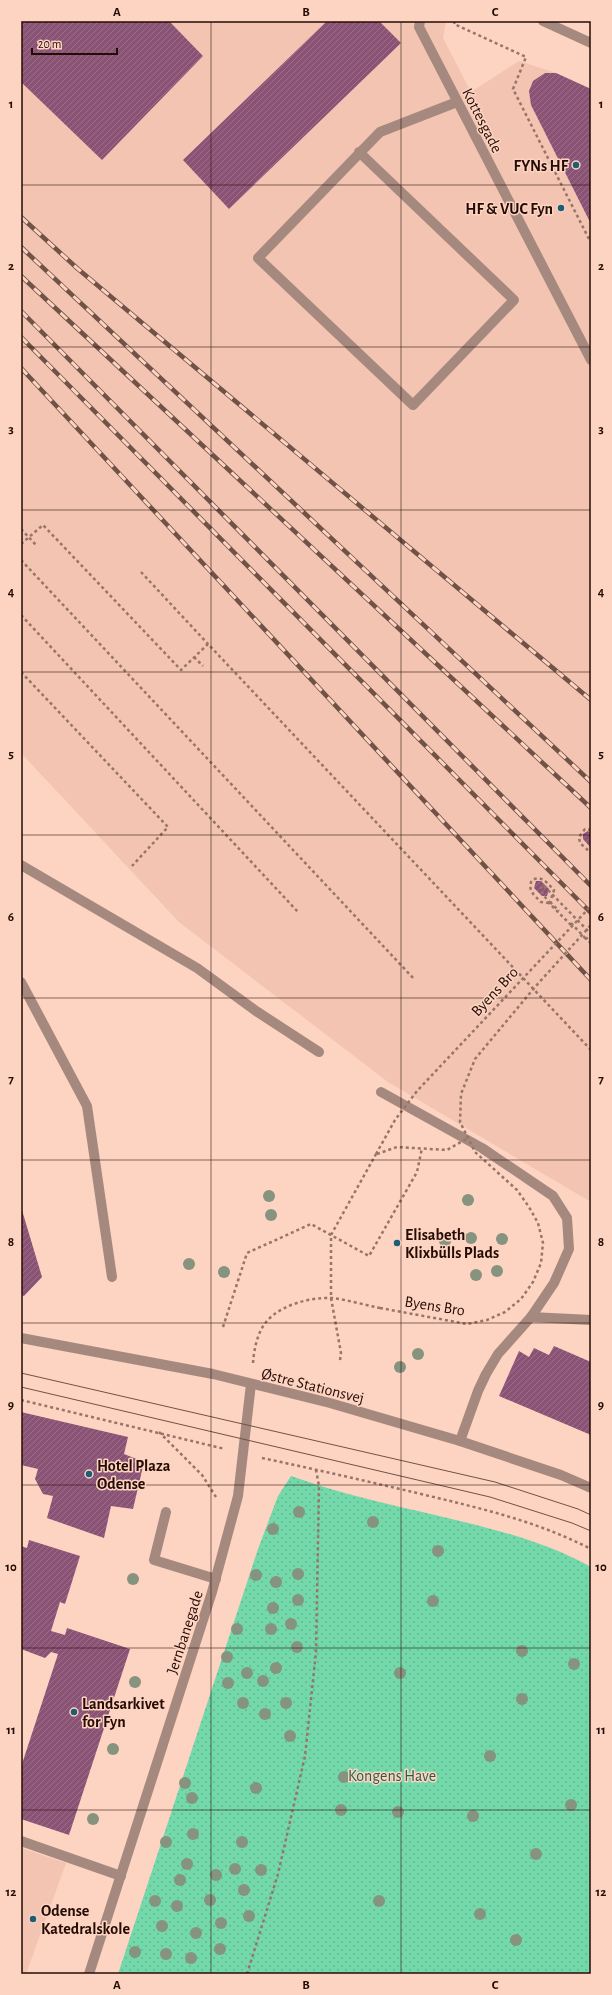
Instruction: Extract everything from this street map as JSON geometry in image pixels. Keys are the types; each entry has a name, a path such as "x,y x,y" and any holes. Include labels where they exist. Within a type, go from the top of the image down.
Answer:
{"street":[{"name":"Kottesgade","path":"420,21 419,27 591,360"},
{"path":"543,21 591,43"},
{"path":"359,152 514,300 413,405 258,258 359,152 380,132 457,102"},
{"path":"21,865 197,968 256,1011 319,1052"},
{"path":"21,982 87,1106 112,1277"},
{"path":"381,1092 482,1148 553,1196 567,1218 569,1249 554,1283 531,1317 498,1354 486,1374 478,1391 460,1441"},
{"path":"531,1317 591,1320"},
{"name":"Østre Stationsvej","path":"21,1338 213,1374 330,1403 460,1441 561,1475 591,1488"},
{"name":"Jernbanegade","path":"89,1974 216,1579 238,1496 244,1454 250,1384"},
{"path":"166,1512 154,1560 216,1579"},
{"path":"21,1841 121,1876"}],"path":[{"path":"455,21 454,24 526,57 513,89 591,243"},
{"path":"21,544 43,525 181,670 208,644"},
{"path":"21,529 36,545"},
{"path":"21,560 415,980"},
{"path":"141,572 591,1050"},
{"path":"21,615 298,912"},
{"path":"194,657 204,666"},
{"path":"21,672 168,827 132,866"},
{"path":"591,830 585,829 579,837 580,843 591,853"},
{"path":"550,902 554,890 543,879 537,878 532,880 529,886 531,891 541,902 550,902 591,943"},
{"path":"571,925 550,902 540,888 543,885 591,934 586,938"},
{"name":"Byens Bro","path":"331,1235 347,1209 395,1120 418,1091 571,925 591,906"},
{"name":"Byens Bro","path":"250,1384 255,1343 265,1323 285,1308 304,1301 332,1298 467,1324 487,1320 505,1312 521,1299 533,1282 541,1263 543,1243 538,1223 529,1206 517,1190 484,1162 475,1152 460,1122 462,1094 475,1059 535,986 591,925"},
{"path":"376,1154 398,1147 447,1150 468,1138"},
{"path":"223,1327 247,1253 311,1224 369,1256 417,1172 422,1148"},
{"path":"331,1235 332,1298 341,1353 340,1360"},
{"path":"21,1400 528,1521 565,1536 591,1549"},
{"path":"159,1432 202,1475 231,1522"},
{"path":"247,1974 278,1874 305,1756 316,1652 320,1486 316,1470"}],"shaded area":[{"path":"21,21 446,21 443,38 471,92 519,61 556,73 591,89 591,1202 388,1082 179,922 21,753"},
{"name":"Odense Katedralskole","path":"21,1848 66,1863 26,1974 21,1974"}],"green space":[{"name":"Kongens Have","path":"291,1476 363,1498 476,1525 535,1542 554,1549 591,1567 591,1974 118,1974 258,1549 278,1496"}],"building":[{"path":"21,21 169,21 203,56 102,160 21,82"},
{"path":"327,21 379,21 401,43 229,209 183,160"},
{"name":"FYNs HF","path":"545,73 556,73 591,89 591,224 531,105 529,91 533,81"},
{"path":"588,831 591,833 591,848 583,839 583,834"},
{"path":"536,881 541,881 549,889 547,896 542,896 534,888"},
{"path":"21,1207 42,1277 24,1296 21,1295"},
{"path":"554,1346 591,1362 591,1435 499,1396 519,1351 529,1357 534,1348 549,1355"},
{"name":"Hotel Plaza Odense","path":"21,1412 128,1437 124,1454 144,1462 133,1509 111,1506 104,1538 47,1518 53,1496 43,1494 35,1479 38,1469 21,1465"},
{"name":"Landsarkivet for Fyn","path":"29,1540 80,1556 65,1604 60,1602 51,1631 65,1635 67,1628 130,1649 69,1835 21,1819 21,1767 58,1654 51,1652 45,1658 21,1649 21,1546 27,1548"}],"tram line":[{"path":"21,1373 495,1482 578,1509 591,1515"},
{"path":"21,1387 490,1497 572,1523 591,1531"}],"railway":[{"path":"21,217 78,269 591,700"},
{"path":"21,247 591,782"},
{"path":"21,276 591,808"},
{"path":"21,311 591,886"},
{"path":"21,337 591,913"},
{"path":"21,368 591,980"}],"place":[{"name":"FYNs HF","path":"576,165"},
{"name":"HF & VUC Fyn","path":"561,208"},
{"name":"Elisabeth Klixbülls Plads","path":"397,1243"},
{"name":"Hotel Plaza Odense","path":"89,1474"},
{"name":"Landsarkivet for Fyn","path":"74,1712"},
{"name":"Odense Katedralskole","path":"33,1919"}]}
